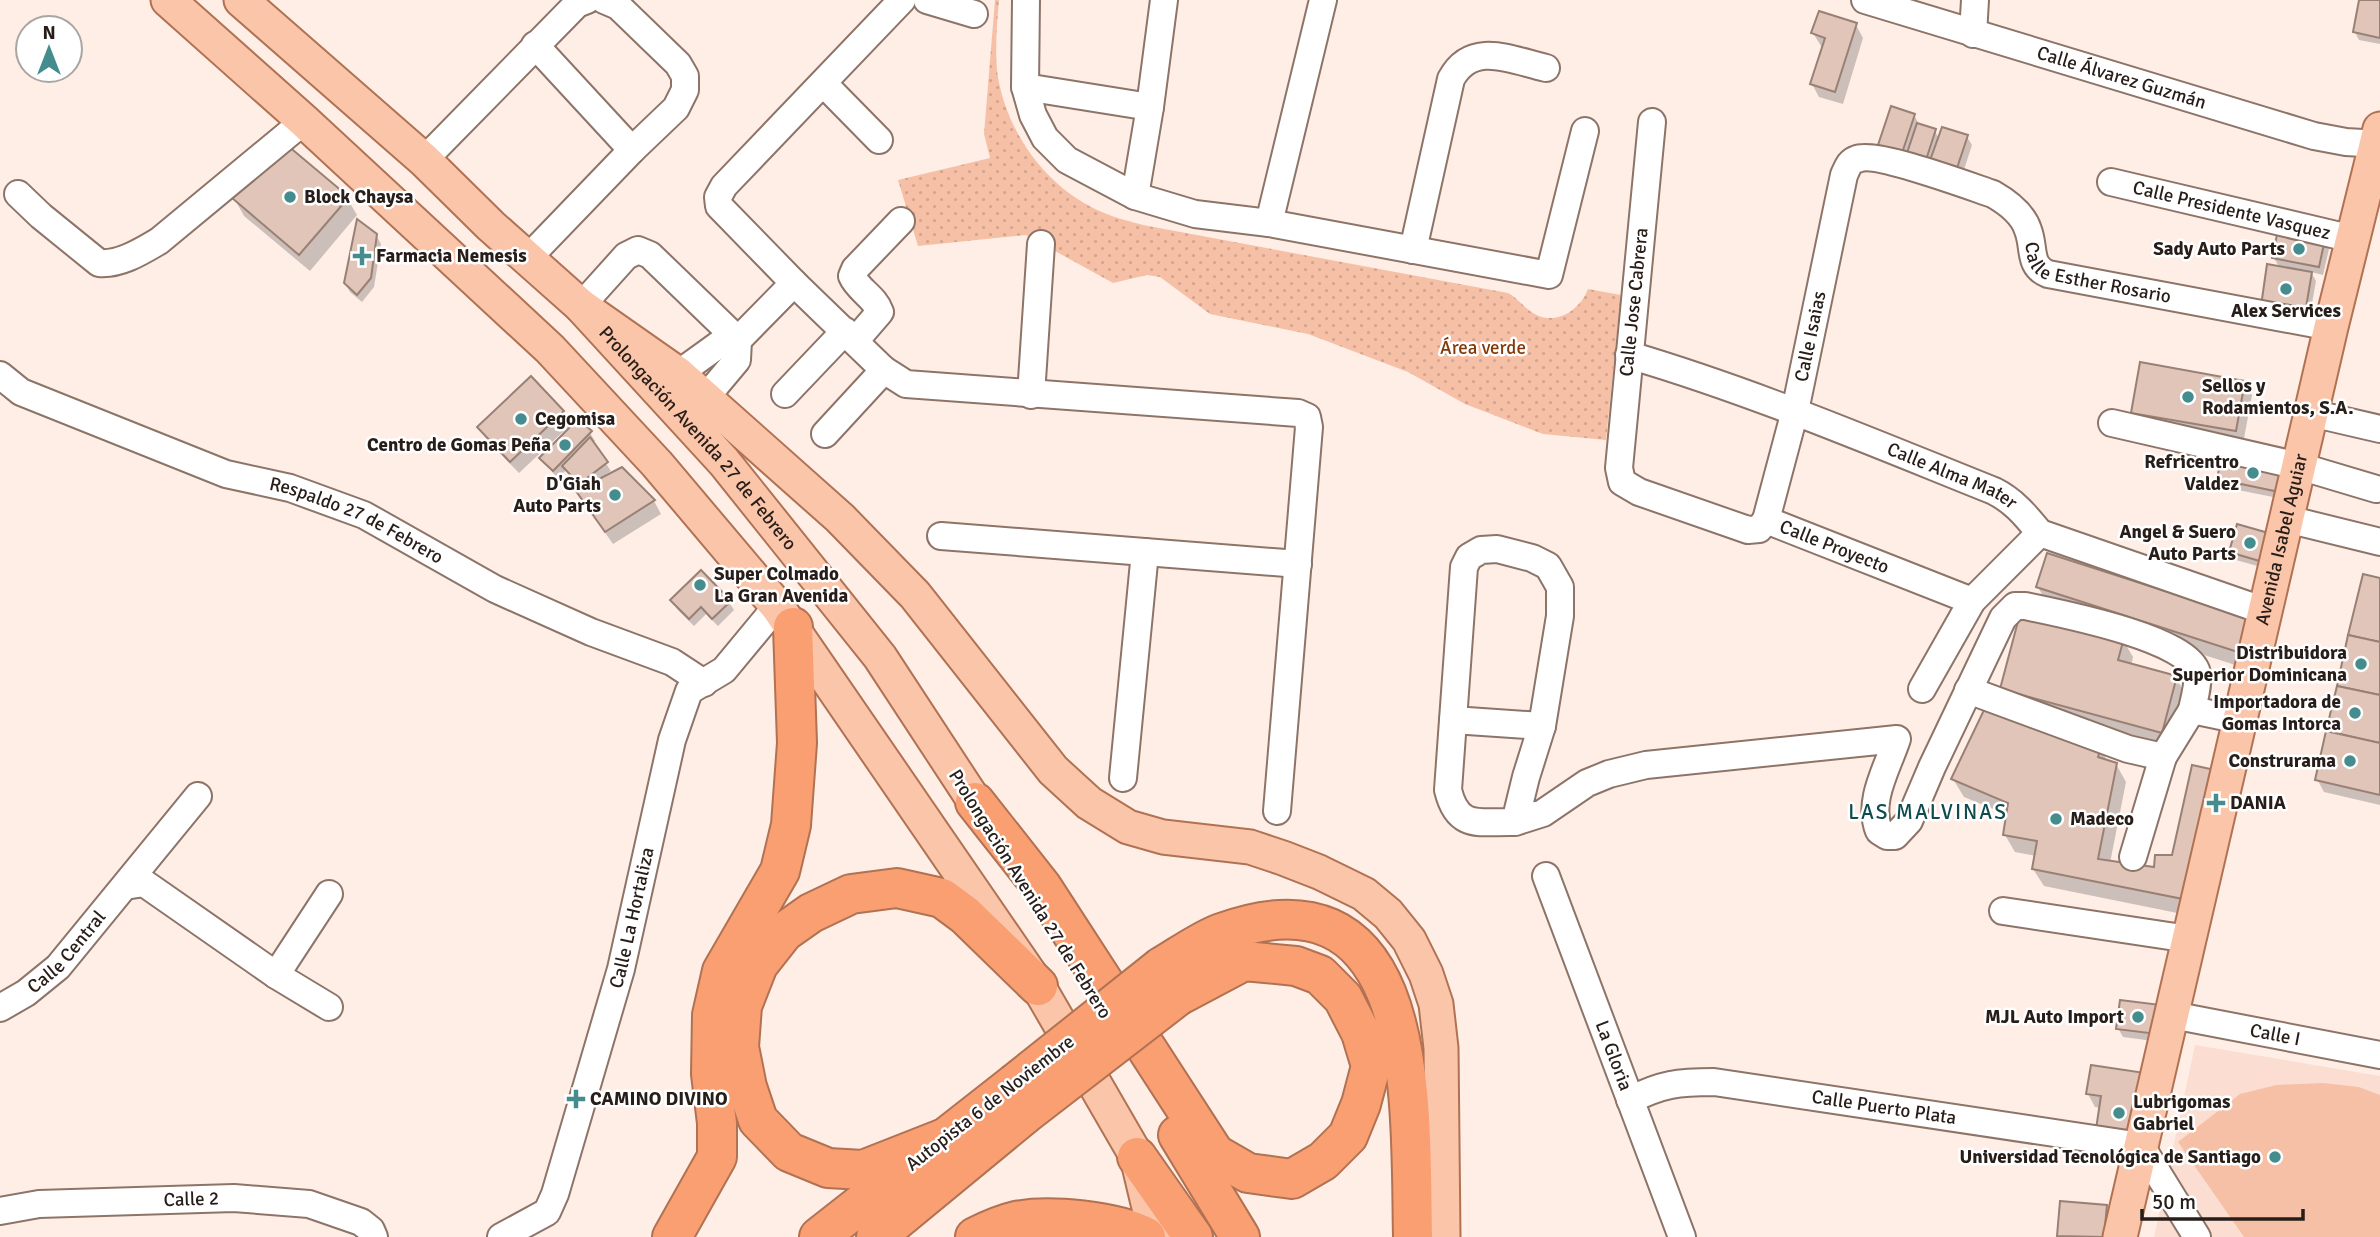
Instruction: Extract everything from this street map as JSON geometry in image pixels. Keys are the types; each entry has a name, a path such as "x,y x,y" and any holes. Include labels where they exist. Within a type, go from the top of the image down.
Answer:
{"highway":[{"path":"672,1237 717,1157 717,1123 710,1074 712,1015 722,971 780,871 791,825 796,743 785,616"},
{"path":"975,802 1042,887 1215,1154 1248,1173 1292,1179 1323,1161 1348,1136 1362,1104 1371,1066 1361,1033 1343,998 1320,975 1296,966 1244,961 1169,982"},
{"name":"Prolongación Avenida 27 de Febrero","path":"975,802 1240,1237"},
{"path":"947,1137 863,1170 828,1168 789,1152 758,1120 747,1087 739,1047 742,1006 758,965 784,932 811,913 851,894 897,888 942,898 965,915 1038,986"},
{"path":"1169,982 1219,934 1255,923 1290,919 1314,922 1336,929 1363,952 1384,981 1401,1043 1421,1234"},
{"name":"Autopista 6 de Noviembre","path":"876,1237 1019,1100 1169,982"},
{"name":"Autopista 6 de Noviembre","path":"819,1237 947,1137 1019,1100"},
{"path":"1137,1157 1193,1237"},
{"path":"975,1237 1016,1221 1062,1218 1103,1224 1146,1237"}],"main road":[{"path":"168,0 304,121 550,349 657,464 785,616 1038,986 1137,1157 1156,1237"},
{"name":"Prolongación Avenida 27 de Febrero","path":"241,0 424,160 527,259 581,306 724,462 871,646 975,802"},
{"name":"Avenida Isabel Aguiar","path":"2120,1237 2331,327 2379,139"},
{"path":"581,306 678,374 841,518 915,595 1053,770 1089,803 1128,827 1163,837 1250,846 1283,858 1364,894 1388,914 1409,940 1426,974 1436,1004 1441,1048 1421,1234"}],"street":[{"path":"424,160 535,45 577,4 587,0"},
{"path":"527,259 676,108 685,90 685,76 678,64 618,6 604,0"},
{"path":"902,0 724,186 718,197 719,206 884,370 906,384 1298,413 1307,417 1309,427 1277,811"},
{"path":"927,0 974,14"},
{"path":"1026,0 1024,87 1045,138 1067,160 1136,196 1195,214 1269,223 1549,275 1586,131"},
{"path":"1136,196 1164,0"},
{"path":"1269,223 1323,0"},
{"name":"Calle Álvarez Guzmán","path":"1865,0 2314,136 2346,142 2379,139"},
{"path":"1973,34 1975,0"},
{"path":"535,45 632,150"},
{"path":"1413,250 1451,79 1457,69 1464,61 1476,56 1491,55 1545,68"},
{"path":"822,83 879,140"},
{"path":"1024,87 1150,107"},
{"path":"18,194 99,263 108,264 141,252 159,241 304,121"},
{"name":"Calle Jose Cabrera","path":"1622,482 1619,468 1652,122"},
{"name":"Calle Esther Rosario","path":"1858,158 1884,160 1993,194 2004,200 2022,218 2028,229 2033,262 2048,274 2331,327"},
{"name":"Calle Isaias","path":"1766,520 1795,411 1844,176 1851,162 1858,158"},
{"name":"Calle Presidente Vasquez","path":"2111,182 2353,239"},
{"path":"785,394 880,312 878,306 852,276 855,269 901,220"},
{"path":"1031,395 1041,244"},
{"path":"581,306 626,256 638,250 650,255 738,340 737,360 705,397"},
{"path":"678,374 721,343 738,340 794,283"},
{"name":"Calle Alma Mater","path":"1629,355 1795,411 1994,491 2013,502 2040,533 2265,611"},
{"path":"825,433 884,370"},
{"name":"Respaldo 27 de Febrero","path":"0,375 21,392 226,474 290,488 364,515 495,589 591,632 672,662 705,683"},
{"path":"2311,413 2380,429"},
{"path":"2112,423 2299,466 2376,489"},
{"name":"Calle Proyecto","path":"1622,482 1639,492 1748,530 1759,529 1766,520 1972,601"},
{"path":"2287,519 2380,542"},
{"path":"1922,689 1972,601 2040,533"},
{"path":"941,536 1298,564"},
{"path":"1515,822 1525,777 1542,726 1560,616 1560,587 1548,566 1532,558 1497,550 1480,550 1469,556 1464,567 1448,790 1457,815 1468,820 1515,822 1544,813 1587,783 1609,774 1646,765 1897,740 1874,813 1879,831 1887,836 1895,836 1909,821 2003,618 2015,606 2025,606 2090,620 2167,646 2189,660 2197,673 2192,710 2163,757 2133,857"},
{"path":"1123,778 1145,552"},
{"name":"Calle La Hortaliza","path":"501,1237 547,1212 555,1194 621,969 672,740 689,691 724,670 785,616"},
{"path":"1968,690 2128,749 2163,757"},
{"path":"2192,710 2240,720"},
{"path":"1454,720 1542,726"},
{"name":"Calle Central","path":"0,1008 26,993 58,967 198,796"},
{"name":"La Gloria","path":"1546,876 1682,1237"},
{"path":"125,886 144,883 275,975 329,1007"},
{"path":"275,975 329,894"},
{"path":"2003,911 2189,939"},
{"name":"Calle I","path":"2172,1015 2380,1055"},
{"name":"Calle Puerto Plata","path":"1630,1100 1657,1087 1684,1082 1714,1082 2141,1146"},
{"path":"2141,1146 2197,1237"},
{"name":"Calle 2","path":"0,1211 39,1203 234,1198 309,1204 361,1222 371,1230 374,1237"}],"shaded area":[{"name":"Universidad Tecnológica de Santiago","path":"2195,1045 2380,1076 2380,1237 2154,1237"}],"green space":[{"name":"Área verde","path":"995,0 999,0 997,70 1008,114 1031,154 1046,173 1082,202 1102,212 1143,225 1508,293 1530,311 1548,318 1556,318 1572,311 1588,289 1621,295 1606,440 1543,434 1465,404 1408,372 1308,334 1210,314 1160,277 1147,275 1113,283 1026,235 918,246 898,180 990,158 984,134"},
{"name":"Universidad Tecnológica de Santiago","path":"2323,1083 2359,1087 2380,1095 2380,1237 2244,1237 2178,1142 2240,1094 2276,1085"}],"building":[{"path":"2359,0 2380,0 2380,38 2353,32"},
{"path":"1819,11 1857,23 1835,92 1810,84 1825,38 1811,33"},
{"path":"1891,106 1915,114 1901,156 1877,148"},
{"path":"1917,123 1936,129 1925,163 1906,156"},
{"path":"1942,127 1968,135 1955,174 1928,166"},
{"name":"Block Chaysa","path":"281,140 349,197 299,255 232,198"},
{"name":"Farmacia Nemesis","path":"357,219 377,234 371,278 357,295 344,283"},
{"name":"Sady Auto Parts","path":"2278,230 2325,239 2319,267 2272,258"},
{"name":"Alex Services","path":"2267,264 2312,272 2305,313 2261,306"},
{"name":"Sellos y Rodamientos, S.A.","path":"2140,362 2245,381 2236,431 2131,413"},
{"name":"Cegomisa","path":"531,376 564,411 510,462 477,427"},
{"name":"Centro de Gomas Peña","path":"578,419 592,431 553,471 539,458"},
{"path":"590,437 608,462 579,484 562,466"},
{"name":"Refricentro Valdez","path":"2222,454 2289,468 2284,493 2217,479"},
{"name":"D'Giah Auto Parts","path":"622,467 655,500 605,532 576,491"},
{"name":"Angel & Suero Auto Parts","path":"2237,524 2272,534 2263,562 2229,552"},
{"path":"2047,553 2255,620 2244,654 2036,587"},
{"name":"Super Colmado La Gran Avenida","path":"701,570 731,601 712,619 701,607 689,619 670,600"},
{"path":"2363,574 2380,578 2380,642 2348,635"},
{"path":"2021,610 2124,638 2118,660 2177,676 2162,733 2000,689"},
{"name":"Distribuidora Superior Dominicana","path":"2348,635 2380,642 2380,695 2337,686"},
{"name":"Importadora de Gomas Intorca","path":"2337,686 2380,695 2380,743 2326,731"},
{"name":"Madeco","path":"1984,710 2101,747 2098,757 2117,763 2098,859 2154,867 2155,855 2172,855 2192,765 2215,770 2188,900 2032,869 2037,841 2003,835 2008,803 1951,779"},
{"name":"Construrama","path":"2326,731 2380,743 2380,795 2315,780"},
{"name":"MJL Auto Import","path":"2120,1000 2161,1005 2157,1034 2116,1029"},
{"name":"Lubrigomas Gabriel","path":"2091,1065 2145,1073 2136,1135 2096,1129 2101,1096 2086,1094"},
{"path":"2060,1201 2107,1205 2104,1237 2057,1236"}],"place":[{"name":"Block Chaysa","path":"290,197"},
{"name":"Sady Auto Parts","path":"2299,249"},
{"name":"Farmacia Nemesis","path":"362,256"},
{"name":"Alex Services","path":"2286,289"},
{"name":"Sellos y Rodamientos, S.A.","path":"2188,397"},
{"name":"Cegomisa","path":"521,419"},
{"name":"Centro de Gomas Peña","path":"565,445"},
{"name":"Refricentro Valdez","path":"2253,473"},
{"name":"D'Giah Auto Parts","path":"615,495"},
{"name":"Angel & Suero Auto Parts","path":"2250,543"},
{"name":"Super Colmado La Gran Avenida","path":"700,585"},
{"name":"Distribuidora Superior Dominicana","path":"2361,664"},
{"name":"Importadora de Gomas Intorca","path":"2355,713"},
{"name":"Construrama","path":"2350,761"},
{"name":"DANIA","path":"2216,803"},
{"name":"Madeco","path":"2056,819"},
{"name":"MJL Auto Import","path":"2138,1017"},
{"name":"CAMINO DIVINO","path":"576,1099"},
{"name":"Lubrigomas Gabriel","path":"2119,1113"},
{"name":"Universidad Tecnológica de Santiago","path":"2275,1157"}],"district":[{"name":"LAS MALVINAS","path":"1928,812"}]}
